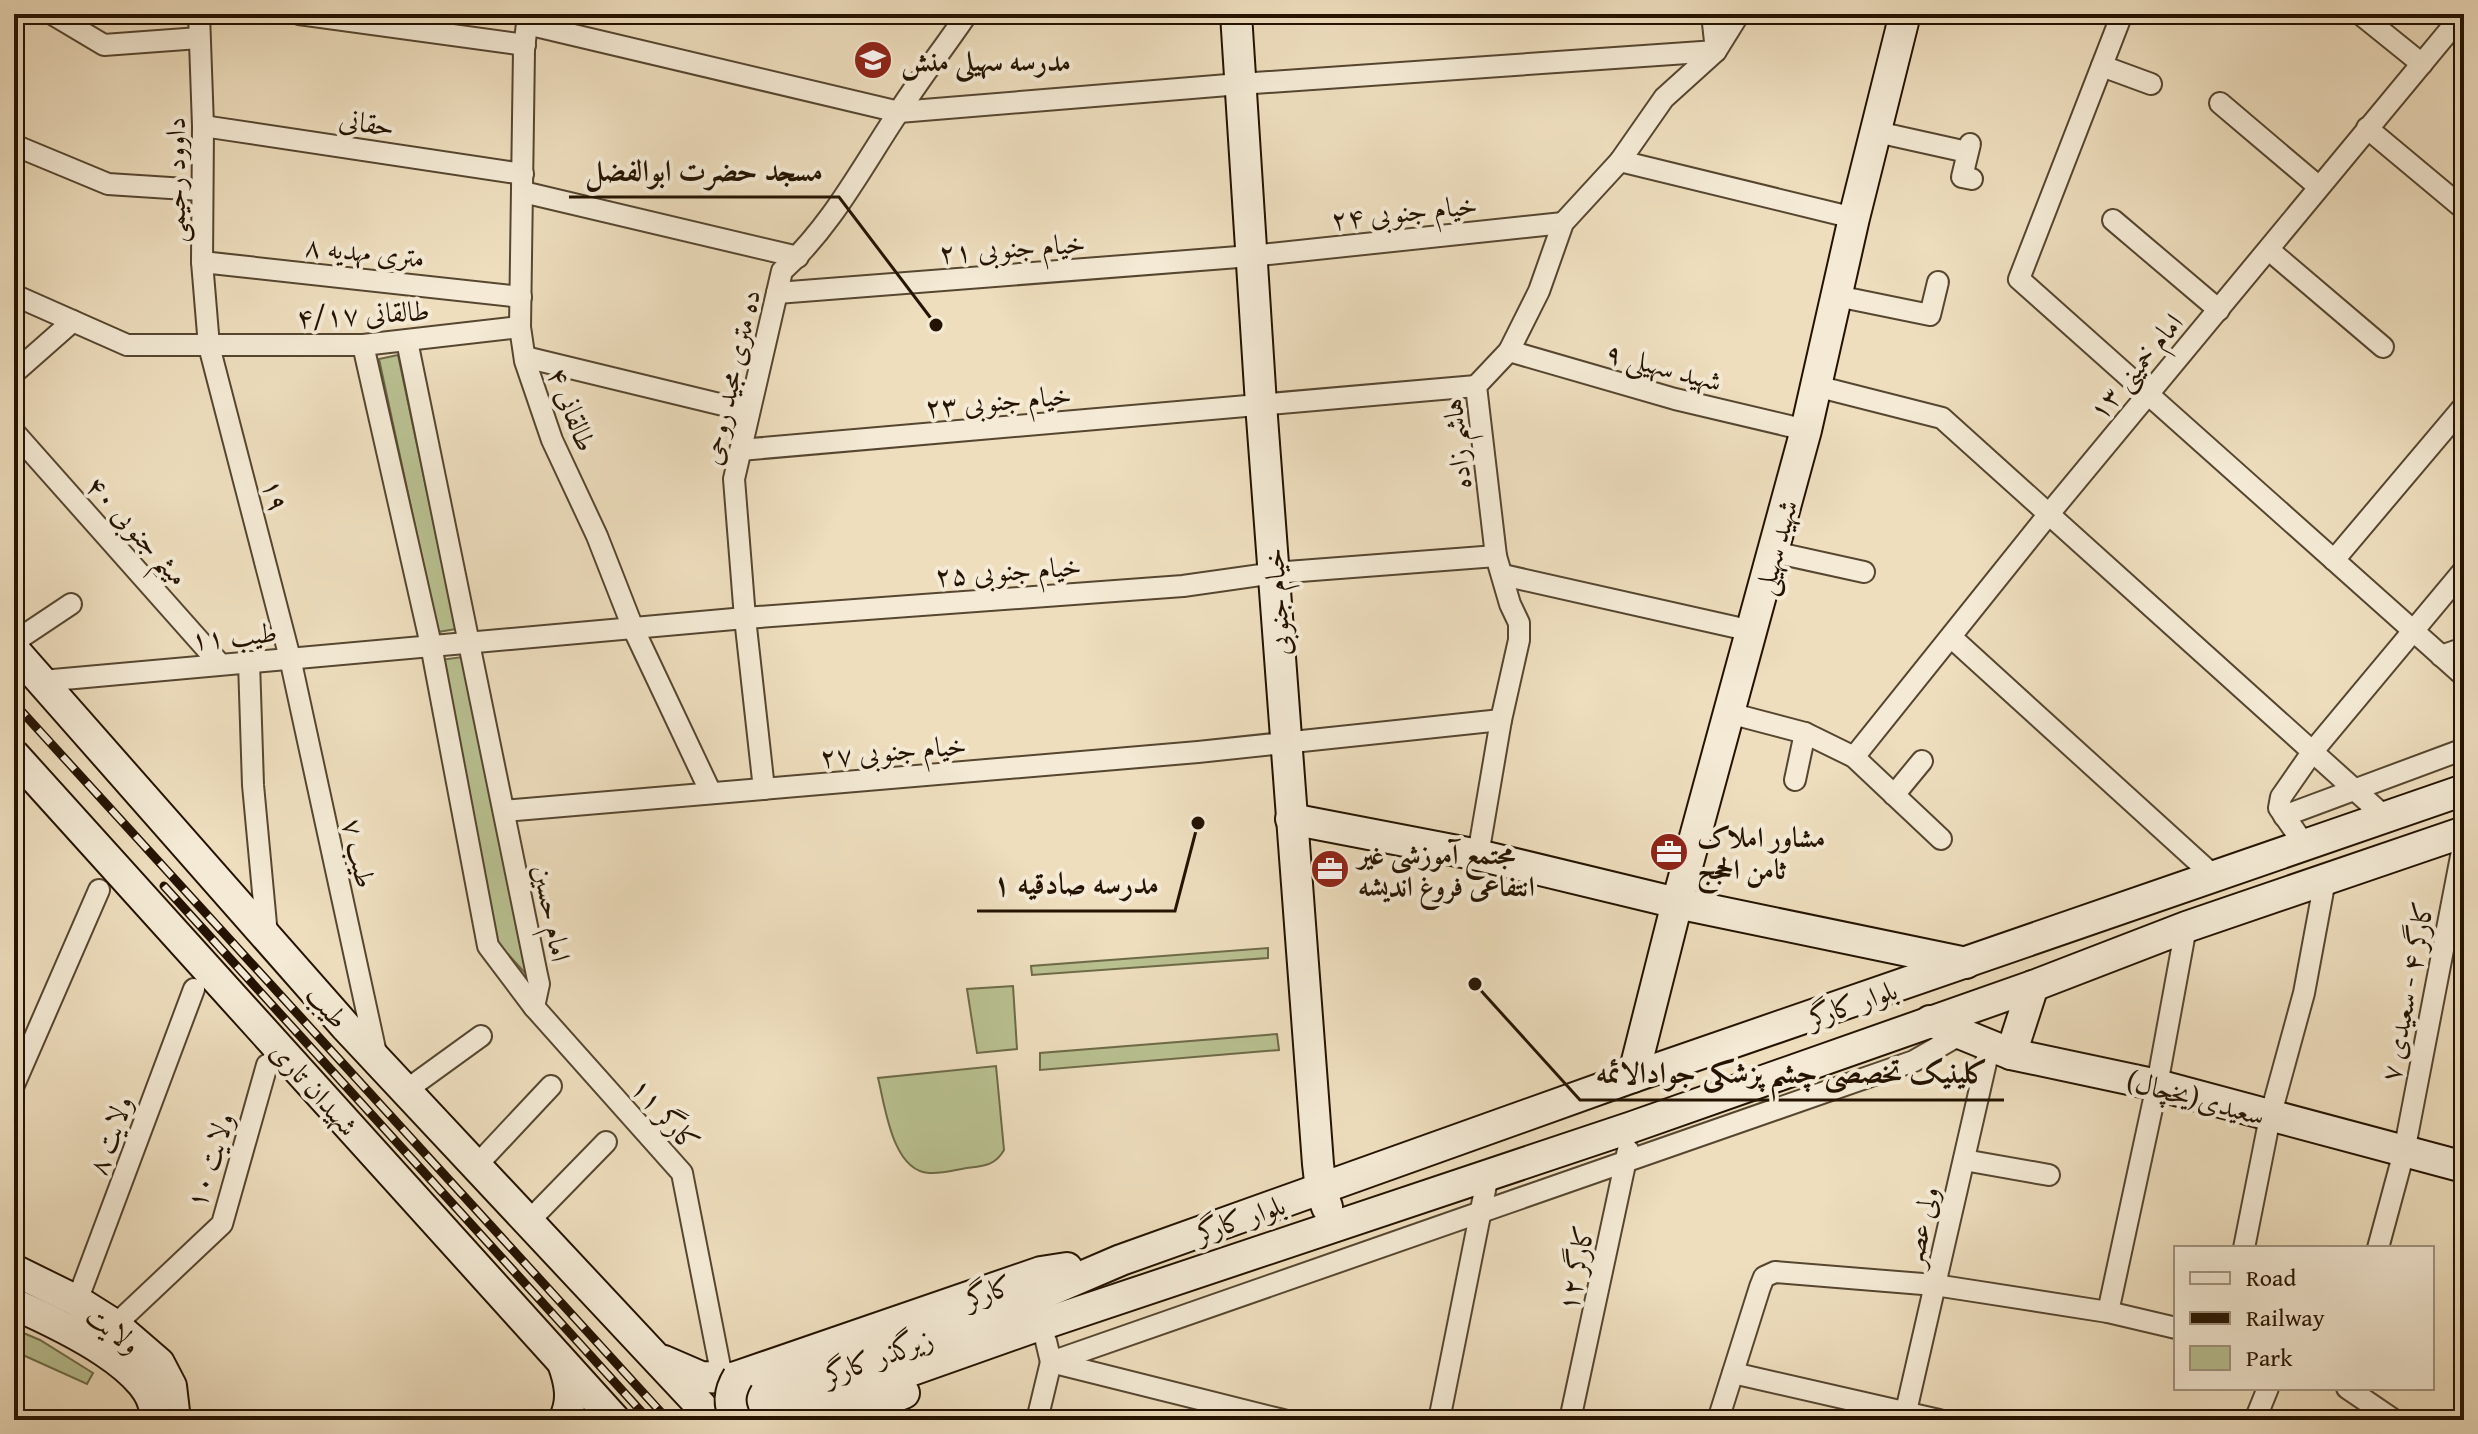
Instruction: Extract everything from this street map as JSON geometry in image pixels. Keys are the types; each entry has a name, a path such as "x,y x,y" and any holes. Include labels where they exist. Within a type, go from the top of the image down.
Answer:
{"street":[{"path":"52,14 104,45 199,38"},
{"name":"داوود رحیمی","path":"199,14 203,126 202,262 209,346"},
{"path":"299,14 527,28 715,67 899,112 1240,84 1716,51 1712,14"},
{"name":"ده متری مجید روحی","path":"764,789 745,618 734,479 782,271 798,257 840,204 967,14"},
{"name":"خیام جنوبی","path":"1236,14 1291,819 1321,1190 1334,1227"},
{"name":"هاشم زاده","path":"1478,855 1501,720 1519,640 1519,623 1510,604 1500,565 1476,386 1509,351 1539,291 1563,223 1620,161 1664,98 1716,51 1739,14"},
{"name":"شهید سهیلی","path":"1633,1077 1677,903 1806,430 1905,14"},
{"path":"2122,14 2019,279 2464,676"},
{"path":"2360,14 2422,64"},
{"name":"امام خمینی ۱۳","path":"1854,757 2146,395 2463,14"},
{"name":"طالقانی ۴","path":"527,28 520,327 525,357 552,440 597,536 633,628 711,793"},
{"path":"2102,66 2151,84"},
{"path":"2220,103 2319,187"},
{"name":"حقانی","path":"203,126 523,183 656,224 798,257"},
{"path":"2367,128 2464,209"},
{"path":"1877,132 1968,148 1962,177 1972,179"},
{"path":"14,145 108,184 201,190"},
{"path":"1620,161 1854,218"},
{"path":"2113,220 2219,310"},
{"name":"خیام جنوبی ۲۴","path":"1251,256 1563,223"},
{"path":"2269,250 2383,347"},
{"name":"خیام جنوبی ۲۱","path":"777,293 1251,256"},
{"name":"۸ متری مهدیه","path":"202,262 521,297"},
{"path":"1837,296 1930,315 1938,282"},
{"name":"طالقانی ۴/۱۷","path":"14,295 127,345 363,345 520,327"},
{"path":"14,373 73,321"},
{"name":"امام حسین","path":"407,341 539,984 534,1007"},
{"name":"امام حسین","path":"363,345 431,645 488,946 534,1007"},
{"name":"۱۹","path":"209,346 290,658"},
{"name":"شهید سهیلی ۹","path":"1509,351 1675,399 1806,430"},
{"path":"525,357 748,411"},
{"name":"خیام جنوبی ۲۳","path":"740,450 1476,386"},
{"path":"1816,386 1942,418 2385,817"},
{"path":"2334,560 2464,406"},
{"name":"میثم جنوبی ۴۰","path":"14,432 220,664"},
{"path":"1773,552 1864,572"},
{"name":"خیام جنوبی ۲۵","path":"633,628 1183,586 1274,573 1500,565 1752,631"},
{"path":"2304,844 2279,808 2281,797 2313,751 2464,570"},
{"path":"14,642 71,604"},
{"name":"طیب ۱۱","path":"42,681 633,628"},
{"path":"1951,637 2216,878"},
{"path":"2441,656 2464,648"},
{"name":"طیب","path":"14,650 377,1061 691,1395 730,1400"},
{"name":"طیب ۷","path":"290,658 377,1061"},
{"path":"249,662 253,785 267,935"},
{"path":"1729,713 1805,733 1854,757 1941,839"},
{"name":"خیام جنوبی ۲۷","path":"504,811 1198,752 1501,720"},
{"path":"1795,780 1805,733"},
{"path":"2284,816 2464,749"},
{"name":"شهیدان تاری","path":"14,755 614,1420"},
{"path":"1894,795 1922,761"},
{"name":"بلوار کارگر","path":"1035,1334 1121,1260 1633,1077 2464,790"},
{"path":"1291,819 1478,855 1677,903 1969,963"},
{"name":"بلوار کارگر","path":"1035,1334 1071,1315 1632,1127 2033,986 2186,927 2464,832"},
{"name":"کارگر ۴ - سعیدی ۷","path":"2379,1246 2404,1152 2464,841"},
{"path":"2244,1246 2270,1117 2304,993 2325,880"},
{"path":"14,1085 99,890"},
{"path":"2108,1312 2157,1085 2186,927"},
{"path":"2000,1050 2033,986"},
{"name":"ولایت ۸","path":"77,1301 194,989"},
{"name":"کارگر ۱۱","path":"534,1007 682,1173 730,1400"},
{"name":"سعیدی(یخچال)","path":"1930,1021 2000,1050 2157,1085 2464,1167"},
{"path":"834,1420 860,1413 1035,1334 1481,1212 1914,1061 1961,1034"},
{"path":"405,1091 481,1036"},
{"name":"ولی عصر","path":"1905,1416 1964,1160 2000,1050"},
{"name":"ولایت ۱۰","path":"115,1325 222,1224 267,1065"},
{"path":"476,1166 551,1086"},
{"name":"کارگر ۱۲","path":"1570,1420 1632,1127"},
{"path":"528,1222 606,1142"},
{"path":"1964,1160 2049,1175"},
{"path":"1439,1420 1488,1175"},
{"name":"کارگر","path":"730,1400 1041,1272 1121,1260"},
{"name":"ولایت","path":"14,1270 77,1301 115,1325 150,1371 151,1393 157,1410 155,1420"},
{"path":"1718,1420 1764,1277 1775,1272 1935,1285 2108,1312 2174,1328"},
{"name":"ولایت","path":"14,1304 150,1371 171,1386 173,1420"},
{"path":"1035,1334 1037,1420"},
{"path":"1035,1334 1283,1420"},
{"name":"زیرگذر کارگر","path":"730,1400 1035,1334"},
{"name":"زیرگذر کارگر","path":"771,1420 1035,1334"},
{"path":"652,1354 701,1377 730,1400"},
{"path":"563,1363 570,1395 570,1409 564,1420"},
{"path":"1733,1373 1905,1416 1939,1420"},
{"path":"2255,1420 2267,1390"},
{"path":"2349,1390 2384,1418"},
{"path":"155,1420 163,1416 173,1420"}],"green space":[{"path":"398,355 456,629 438,632 379,359"},
{"path":"462,657 526,974 495,940 440,660"},
{"path":"1268,948 1268,958 1032,975 1031,966"},
{"path":"1013,986 1017,1049 977,1053 967,989"},
{"path":"1277,1034 1279,1050 1040,1070 1040,1053"},
{"path":"996,1066 1004,1150 1000,1155 983,1166 938,1173 916,1169 906,1161 892,1135 878,1078"},
{"path":"14,1329 40,1340 93,1373 87,1384 14,1351"}],"railway":[{"path":"14,703 668,1420"},
{"path":"164,886 649,1420"}],"place":[{"name":"مدرسه سهیلی منش","path":"873,60"},
{"name":"مسجد حضرت ابوالفضل","path":"936,325"},
{"name":"مدرسه صادقیه ۱","path":"1198,823"},
{"name":"مشاور املاک ثامن الحجج","path":"1669,852"},
{"name":"مجتمع آموزشی غیر انتفاعی فروغ اندیشه","path":"1330,869"},
{"name":"کلینیک تخصصی چشم پزشکی جوادالائمه","path":"1475,984"}]}
